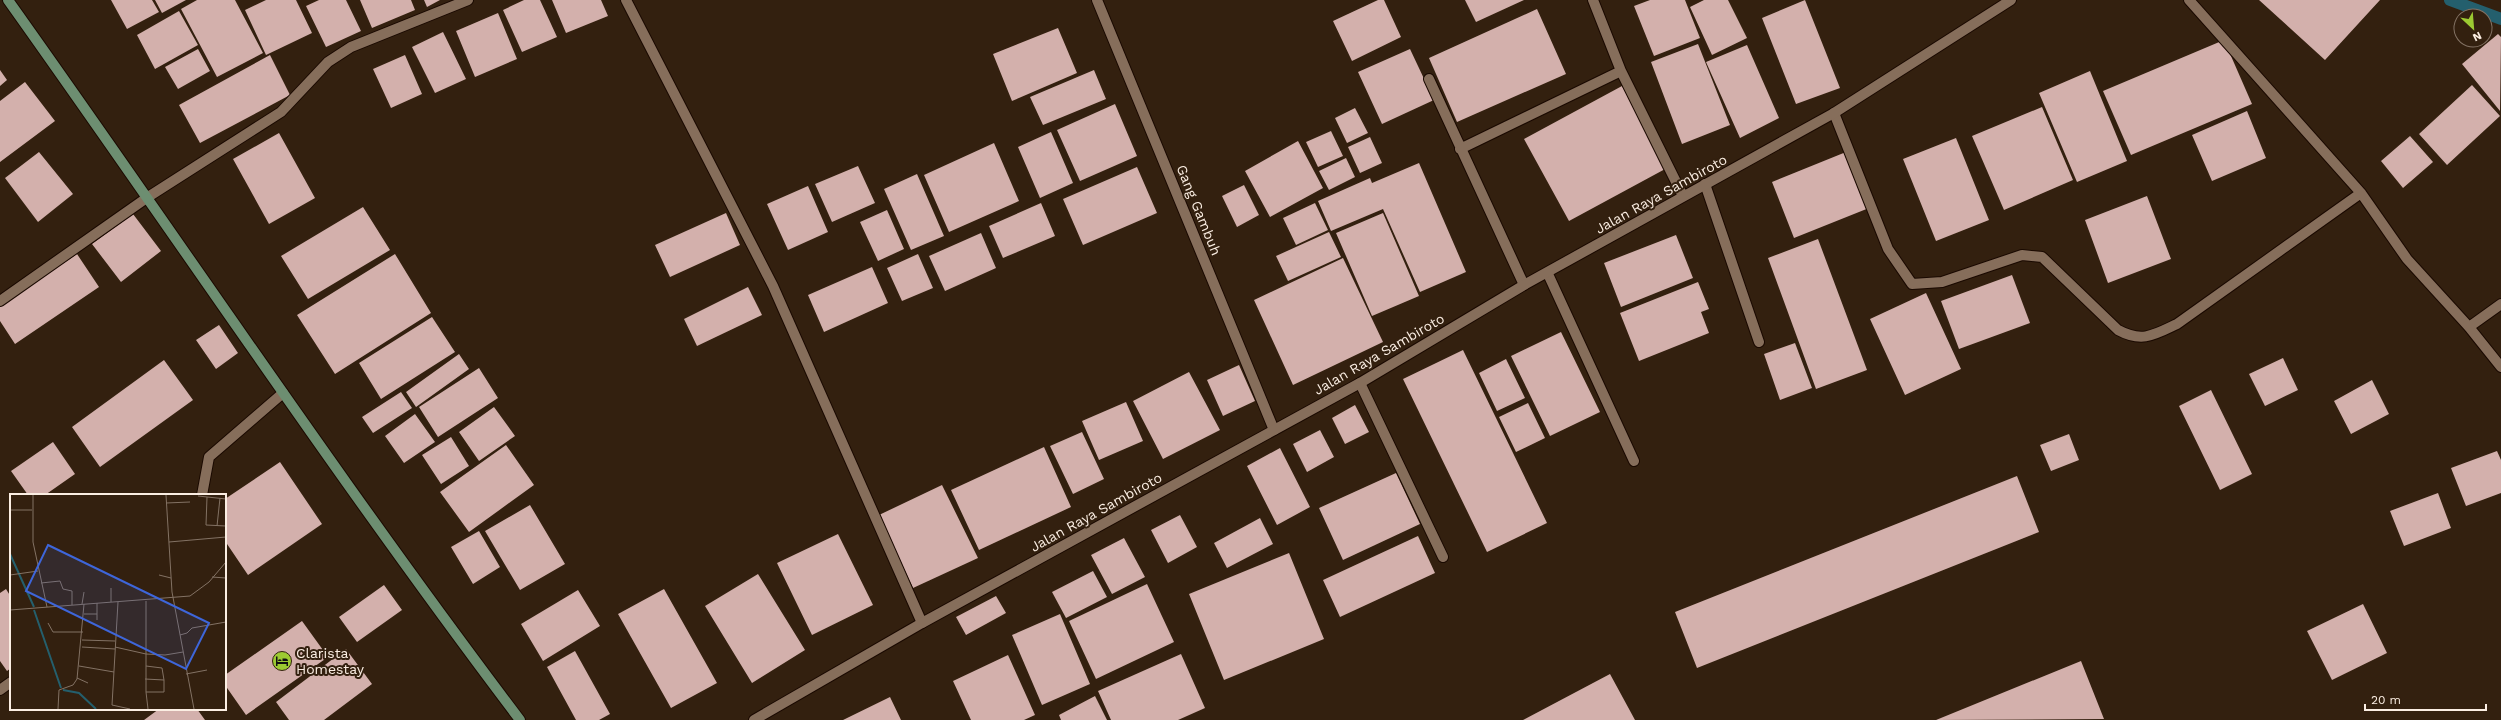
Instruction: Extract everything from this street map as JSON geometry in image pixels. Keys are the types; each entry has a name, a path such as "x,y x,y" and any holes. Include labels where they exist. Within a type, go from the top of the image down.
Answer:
{"main road":[{"path":"8,0 148,197 283,393 432,604 520,720"}],"street":[{"path":"0,301 148,197 281,112 328,62 351,47 468,0"},
{"path":"626,0 773,286 922,623"},
{"name":"Gang Gambuh","path":"1097,0 1274,430"},
{"path":"1593,0 1621,71 1683,196"},
{"name":"Jalan Raya Sambiroto","path":"754,720 922,623 1360,383 1524,285 1548,274 1683,196 1834,113 2011,0"},
{"path":"2189,0 2361,193 2407,259 2469,327 2501,367"},
{"path":"1460,149 1621,71"},
{"path":"1429,79 1524,285"},
{"path":"1834,113 1888,248 1912,284 1942,282 2022,255 2042,257 2118,330 2130,336 2151,336 2177,324 2361,193"},
{"path":"1705,184 1759,342"},
{"path":"1548,274 1634,461"},
{"path":"2469,327 2501,304"},
{"path":"1360,383 1443,557"},
{"path":"202,494 209,457 283,393"},
{"path":"0,690 10,683"}],"building":[{"path":"111,0 152,0 159,12 127,29"},
{"path":"155,0 186,0 162,13"},
{"path":"197,0 235,0 263,53 217,77 181,9"},
{"path":"266,0 296,0 312,33 266,55 245,10"},
{"path":"319,0 346,0 361,31 326,47 306,6"},
{"path":"360,0 411,0 415,10 372,28"},
{"path":"424,0 440,0 427,7"},
{"path":"524,0 540,0 557,37 522,52 503,10"},
{"path":"552,0 601,0 608,16 566,33"},
{"path":"1378,0 1384,0 1401,37 1352,61 1333,21"},
{"path":"1465,0 1524,0 1476,22"},
{"path":"1650,0 1685,0 1700,38 1654,56 1634,6"},
{"path":"1704,0 1728,0 1747,38 1712,55 1690,7"},
{"path":"1805,0 1840,88 1796,104 1762,18"},
{"path":"2259,0 2380,0 2325,60"},
{"path":"1537,9 1566,74 1457,122 1429,58"},
{"path":"179,11 198,45 155,69 137,35"},
{"path":"498,13 517,59 475,77 456,31"},
{"path":"1058,28 1077,73 1012,101 993,54"},
{"path":"443,32 466,79 435,93 412,47"},
{"path":"2498,34 2501,37 2500,111 2462,64 2481,48 2493,48 2493,38"},
{"path":"2224,40 2252,104 2131,155 2103,91"},
{"path":"1698,44 1730,125 1682,144 1651,62"},
{"path":"1747,45 1779,118 1740,138 1706,62"},
{"path":"198,49 210,71 178,89 165,67"},
{"path":"1410,49 1434,100 1382,124 1358,72"},
{"path":"270,55 290,95 200,143 179,105"},
{"path":"405,55 422,94 391,108 373,69"},
{"path":"0,70 7,80 0,86"},
{"path":"1094,70 1106,99 1043,125 1030,97"},
{"path":"2090,71 2127,161 2077,182 2039,93"},
{"path":"25,82 55,121 0,162 0,101"},
{"path":"2472,85 2500,116 2447,165 2419,134"},
{"path":"1622,86 1667,168 1569,221 1524,139"},
{"path":"1115,104 1137,156 1080,181 1057,130"},
{"path":"2042,107 2073,180 2004,210 1972,136"},
{"path":"1355,108 1368,133 1347,143 1335,118"},
{"path":"2247,111 2266,158 2212,181 2192,135"},
{"path":"1331,131 1343,156 1318,167 1306,142"},
{"path":"1051,132 1073,183 1040,198 1018,147"},
{"path":"279,133 315,198 269,224 233,159"},
{"path":"2410,136 2433,162 2403,188 2381,161"},
{"path":"1370,137 1382,163 1360,173 1348,147"},
{"path":"1956,138 1989,220 1936,241 1903,159"},
{"path":"1298,141 1323,188 1270,217 1245,171"},
{"path":"994,143 1019,201 949,232 924,175"},
{"path":"39,152 73,194 38,222 5,178"},
{"path":"1846,152 1869,208 1794,238 1772,182"},
{"path":"1346,158 1355,177 1329,190 1319,171"},
{"path":"1419,163 1466,272 1420,292 1383,209 1331,231 1318,201 1370,178 1372,183"},
{"path":"858,166 875,203 832,222 815,184"},
{"path":"1137,167 1157,213 1083,245 1063,199"},
{"path":"917,174 944,236 911,250 884,189"},
{"path":"1244,185 1259,215 1237,227 1222,196"},
{"path":"808,186 828,232 788,250 767,204"},
{"path":"2147,196 2171,259 2108,283 2085,220"},
{"path":"1041,203 1055,236 1003,258 989,226"},
{"path":"1315,203 1328,230 1296,245 1283,218"},
{"path":"363,207 390,250 308,299 281,256"},
{"path":"887,210 904,249 878,261 860,222"},
{"path":"726,213 740,245 670,277 655,245"},
{"path":"1383,213 1419,296 1372,316 1336,233"},
{"path":"133,214 161,251 121,282 92,244"},
{"path":"1329,232 1341,257 1288,281 1276,256"},
{"path":"981,233 996,268 945,291 929,256"},
{"path":"1676,235 1693,278 1621,307 1604,263"},
{"path":"1818,239 1867,370 1816,389 1768,258"},
{"path":"77,254 99,287 15,344 0,321 0,306"},
{"path":"395,254 431,313 335,374 297,315"},
{"path":"918,254 933,288 902,301 887,268"},
{"path":"1343,258 1383,342 1293,385 1254,300"},
{"path":"872,267 888,303 824,332 808,295"},
{"path":"2012,275 2030,323 1959,349 1941,301"},
{"path":"1698,282 1709,309 1701,312 1709,333 1639,361 1620,313"},
{"path":"748,287 762,315 697,346 684,319"},
{"path":"1926,293 1961,369 1905,395 1870,319"},
{"path":"432,317 455,352 381,399 359,363"},
{"path":"219,325 238,353 216,369 196,340"},
{"path":"1561,332 1600,412 1550,436 1511,356"},
{"path":"1795,343 1812,388 1780,400 1764,354"},
{"path":"1463,350 1547,523 1487,552 1403,379"},
{"path":"459,354 469,369 416,407 406,392"},
{"path":"2283,358 2298,390 2265,406 2249,374"},
{"path":"1506,359 1525,398 1497,411 1479,373"},
{"path":"164,360 193,400 100,467 72,427"},
{"path":"1239,365 1255,401 1223,416 1207,380"},
{"path":"479,368 498,398 438,437 419,407"},
{"path":"1189,372 1220,430 1163,459 1133,401"},
{"path":"2372,380 2389,414 2351,434 2334,401"},
{"path":"2211,390 2252,474 2220,490 2179,406"},
{"path":"401,392 412,408 373,433 362,417"},
{"path":"1126,402 1143,441 1099,460 1082,421"},
{"path":"1528,403 1545,438 1516,452 1499,417"},
{"path":"1355,405 1369,432 1345,444 1332,418"},
{"path":"494,407 515,436 479,461 459,432"},
{"path":"415,414 435,442 404,463 385,436"},
{"path":"1320,430 1334,457 1307,472 1293,444"},
{"path":"1082,432 1104,479 1073,494 1050,446"},
{"path":"2069,434 2079,460 2051,471 2040,445"},
{"path":"451,437 469,466 441,484 422,455"},
{"path":"53,442 75,474 46,494 27,494 11,471"},
{"path":"506,445 534,485 469,532 440,492"},
{"path":"1044,447 1071,507 979,550 951,490"},
{"path":"1280,448 1310,507 1277,525 1247,466"},
{"path":"2497,451 2501,460 2501,493 2466,506 2451,468"},
{"path":"280,462 322,524 248,575 226,542 226,498"},
{"path":"1396,473 1420,524 1343,560 1319,508"},
{"path":"2017,476 2039,532 1697,668 1675,612"},
{"path":"942,485 978,558 913,588 879,515"},
{"path":"2438,493 2451,528 2404,546 2390,511"},
{"path":"530,505 565,564 520,590 485,531"},
{"path":"1180,515 1197,547 1168,563 1151,530"},
{"path":"1260,518 1273,544 1227,568 1214,543"},
{"path":"479,531 500,567 473,584 451,547"},
{"path":"838,534 873,605 812,635 777,563"},
{"path":"1418,536 1435,573 1340,617 1323,580"},
{"path":"1124,538 1145,577 1112,594 1091,555"},
{"path":"1289,553 1324,639 1224,680 1189,594"},
{"path":"1093,571 1107,597 1066,618 1052,592"},
{"path":"758,574 805,650 752,683 705,606"},
{"path":"1147,584 1174,642 1096,679 1069,621"},
{"path":"384,585 402,610 357,642 339,617"},
{"path":"6,589 10,595 10,669 7,671 0,661 0,593"},
{"path":"664,589 717,683 671,708 618,614"},
{"path":"578,590 600,626 543,661 521,624"},
{"path":"996,596 1006,613 966,635 956,617"},
{"path":"2363,604 2387,653 2332,680 2307,631"},
{"path":"1060,614 1090,684 1042,705 1012,635"},
{"path":"302,621 328,657 246,715 226,686 226,674"},
{"path":"346,649 372,684 324,720 289,720 276,702"},
{"path":"575,651 610,714 599,720 576,720 547,667"},
{"path":"1181,654 1205,708 1178,720 1111,720 1098,691"},
{"path":"1008,655 1035,715 1024,720 971,720 953,681"},
{"path":"2081,661 2104,719 1936,720"},
{"path":"1610,674 1635,720 1523,720"},
{"path":"1095,696 1107,720 1061,720 1059,715"},
{"path":"890,697 901,720 843,720"},
{"path":"158,710 198,710 205,720 144,720"}],"waterway":[{"path":"2450,0 2501,19"}],"place":[{"name":"Clarista Homestay","path":"282,661"}]}
